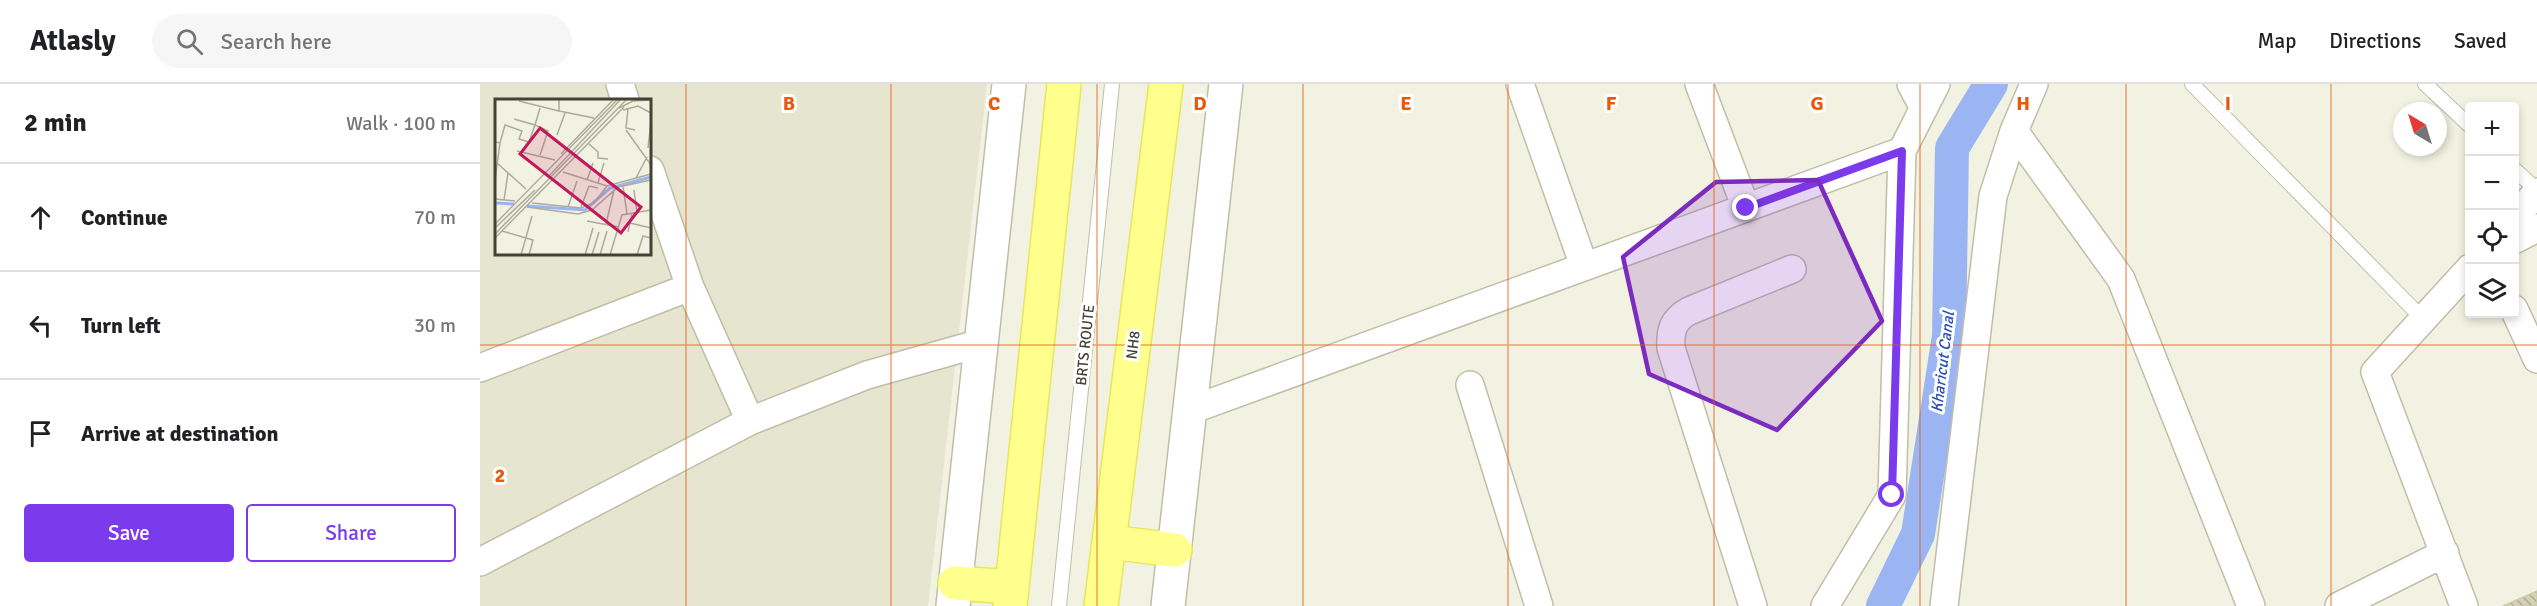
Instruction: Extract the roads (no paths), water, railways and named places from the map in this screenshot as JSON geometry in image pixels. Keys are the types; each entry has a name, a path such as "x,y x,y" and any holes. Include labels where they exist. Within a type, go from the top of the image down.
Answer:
{"main road":[{"path":"954,595 1011,596 1064,84"},
{"name":"NH8","path":"1101,606 1166,84"},
{"path":"1108,542 1175,550"}],"street":[{"path":"620,84 625,99"},
{"path":"954,595 1009,84"},
{"path":"1168,606 1226,84"},
{"path":"1520,84 1584,266"},
{"path":"1699,84 1746,208"},
{"path":"1911,84 1924,108"},
{"path":"1825,606 1892,495 1902,151 1936,84"},
{"path":"1944,606 1993,196 2014,131 2034,84"},
{"path":"2014,131 2121,279 2251,606"},
{"path":"1191,410 1902,151"},
{"path":"651,173 690,287 750,421"},
{"path":"2519,212 2537,191"},
{"path":"2519,237 2537,228"},
{"path":"1753,606 1671,348 1670,333 1677,318 1689,311 1792,269"},
{"path":"2464,606 2375,372 2465,272"},
{"path":"480,368 690,287"},
{"path":"2518,318 2537,359"},
{"path":"480,562 750,421 867,375 981,343"},
{"path":"1470,385 1539,606"},
{"path":"2339,606 2445,553"}],"lane":[{"name":"BRTS ROUTE","path":"1059,606 1112,84"},
{"path":"2192,84 2423,319"},
{"path":"2425,84 2465,122"},
{"path":"2519,174 2537,191"}],"waterway":[{"name":"Kharicut Canal","path":"1883,606 1918,534 1949,336 1952,148 1991,84"}]}
